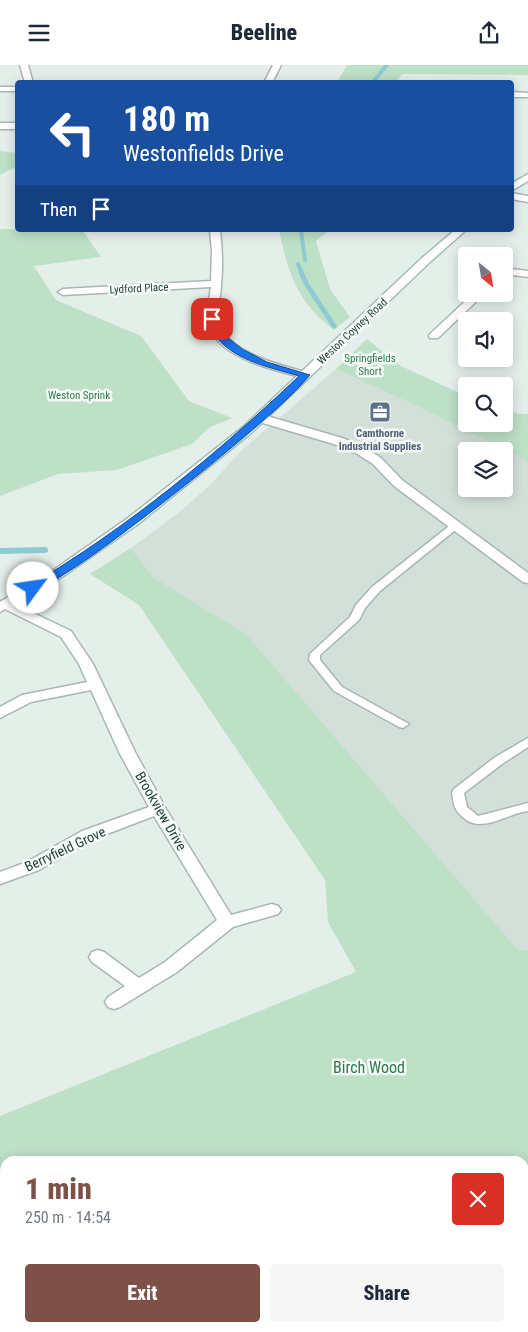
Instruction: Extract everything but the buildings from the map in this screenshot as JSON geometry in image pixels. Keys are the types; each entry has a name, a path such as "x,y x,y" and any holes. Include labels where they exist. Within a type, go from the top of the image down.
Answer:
{"street":[{"path":"24,65 28,80"},
{"path":"270,80 277,65"},
{"path":"0,89 15,89"},
{"path":"514,94 528,95"},
{"path":"0,126 15,126"},
{"path":"514,186 528,177"},
{"path":"514,196 528,199"},
{"path":"215,232 217,250 216,285 212,319 220,336 239,351 264,364 305,375"},
{"name":"Weston Coyney Road","path":"3,606 60,572 133,521 260,418 459,232"},
{"path":"513,272 528,274"},
{"name":"Lydford Place","path":"63,292 216,285"},
{"path":"434,336 469,303"},
{"path":"260,418 338,441 360,450 377,461 398,483 528,579"},
{"name":"Brookview Drive","path":"3,606 66,634 86,664 127,752 158,809 227,922"},
{"path":"0,713 27,697 96,685"},
{"name":"Berryfield Grove","path":"0,878 33,866 88,835 158,809"},
{"path":"114,1002 171,967 227,922 272,910"},
{"path":"98,957 139,987"}],"lane":[{"path":"403,724 338,689 314,660 316,654 355,618 360,607 376,589 456,525"},
{"path":"528,742 498,761 458,793 461,809 476,821 528,807"}],"shaded area":[{"path":"336,369 458,426 458,432 470,432 491,442 458,442 458,497 513,497 513,453 528,460 528,949 519,951 246,634 153,577 131,548 182,510 212,483 242,450"}],"green space":[{"path":"347,65 528,65 528,75 402,74 398,80 338,80"},
{"path":"0,151 15,153 15,167 0,175"},
{"name":"Weston Sprink","path":"0,229 15,229 15,232 84,232 101,257 34,266 56,300 141,336 189,401 232,418 210,427 192,444 117,470 58,474 0,496"},
{"path":"279,232 327,232 316,241 330,289 350,317 334,330 321,319 311,309 296,286 286,260"},
{"name":"Springfields Short","path":"367,339 401,366 458,392 458,426 421,408 336,369"},
{"name":"Springfields Short","path":"513,412 528,414 528,461 513,454 513,442 490,442 469,432 513,432"},
{"name":"Birch Wood","path":"131,548 153,577 246,634 519,951 528,949 528,1156 0,1156 0,1116 356,972 328,922 325,880 139,605 90,574"}],"waterway":[{"path":"374,80 387,65"},
{"path":"301,232 305,260"},
{"path":"298,264 302,273"},
{"path":"301,272 307,285 334,326"},
{"path":"0,551 45,550"}],"place":[{"name":"Camthorne Industrial Supplies","path":"380,412"}],"route":[{"path":"33,588 60,572 133,521 247,430 305,375 264,364 239,351 220,336 212,319"}]}
